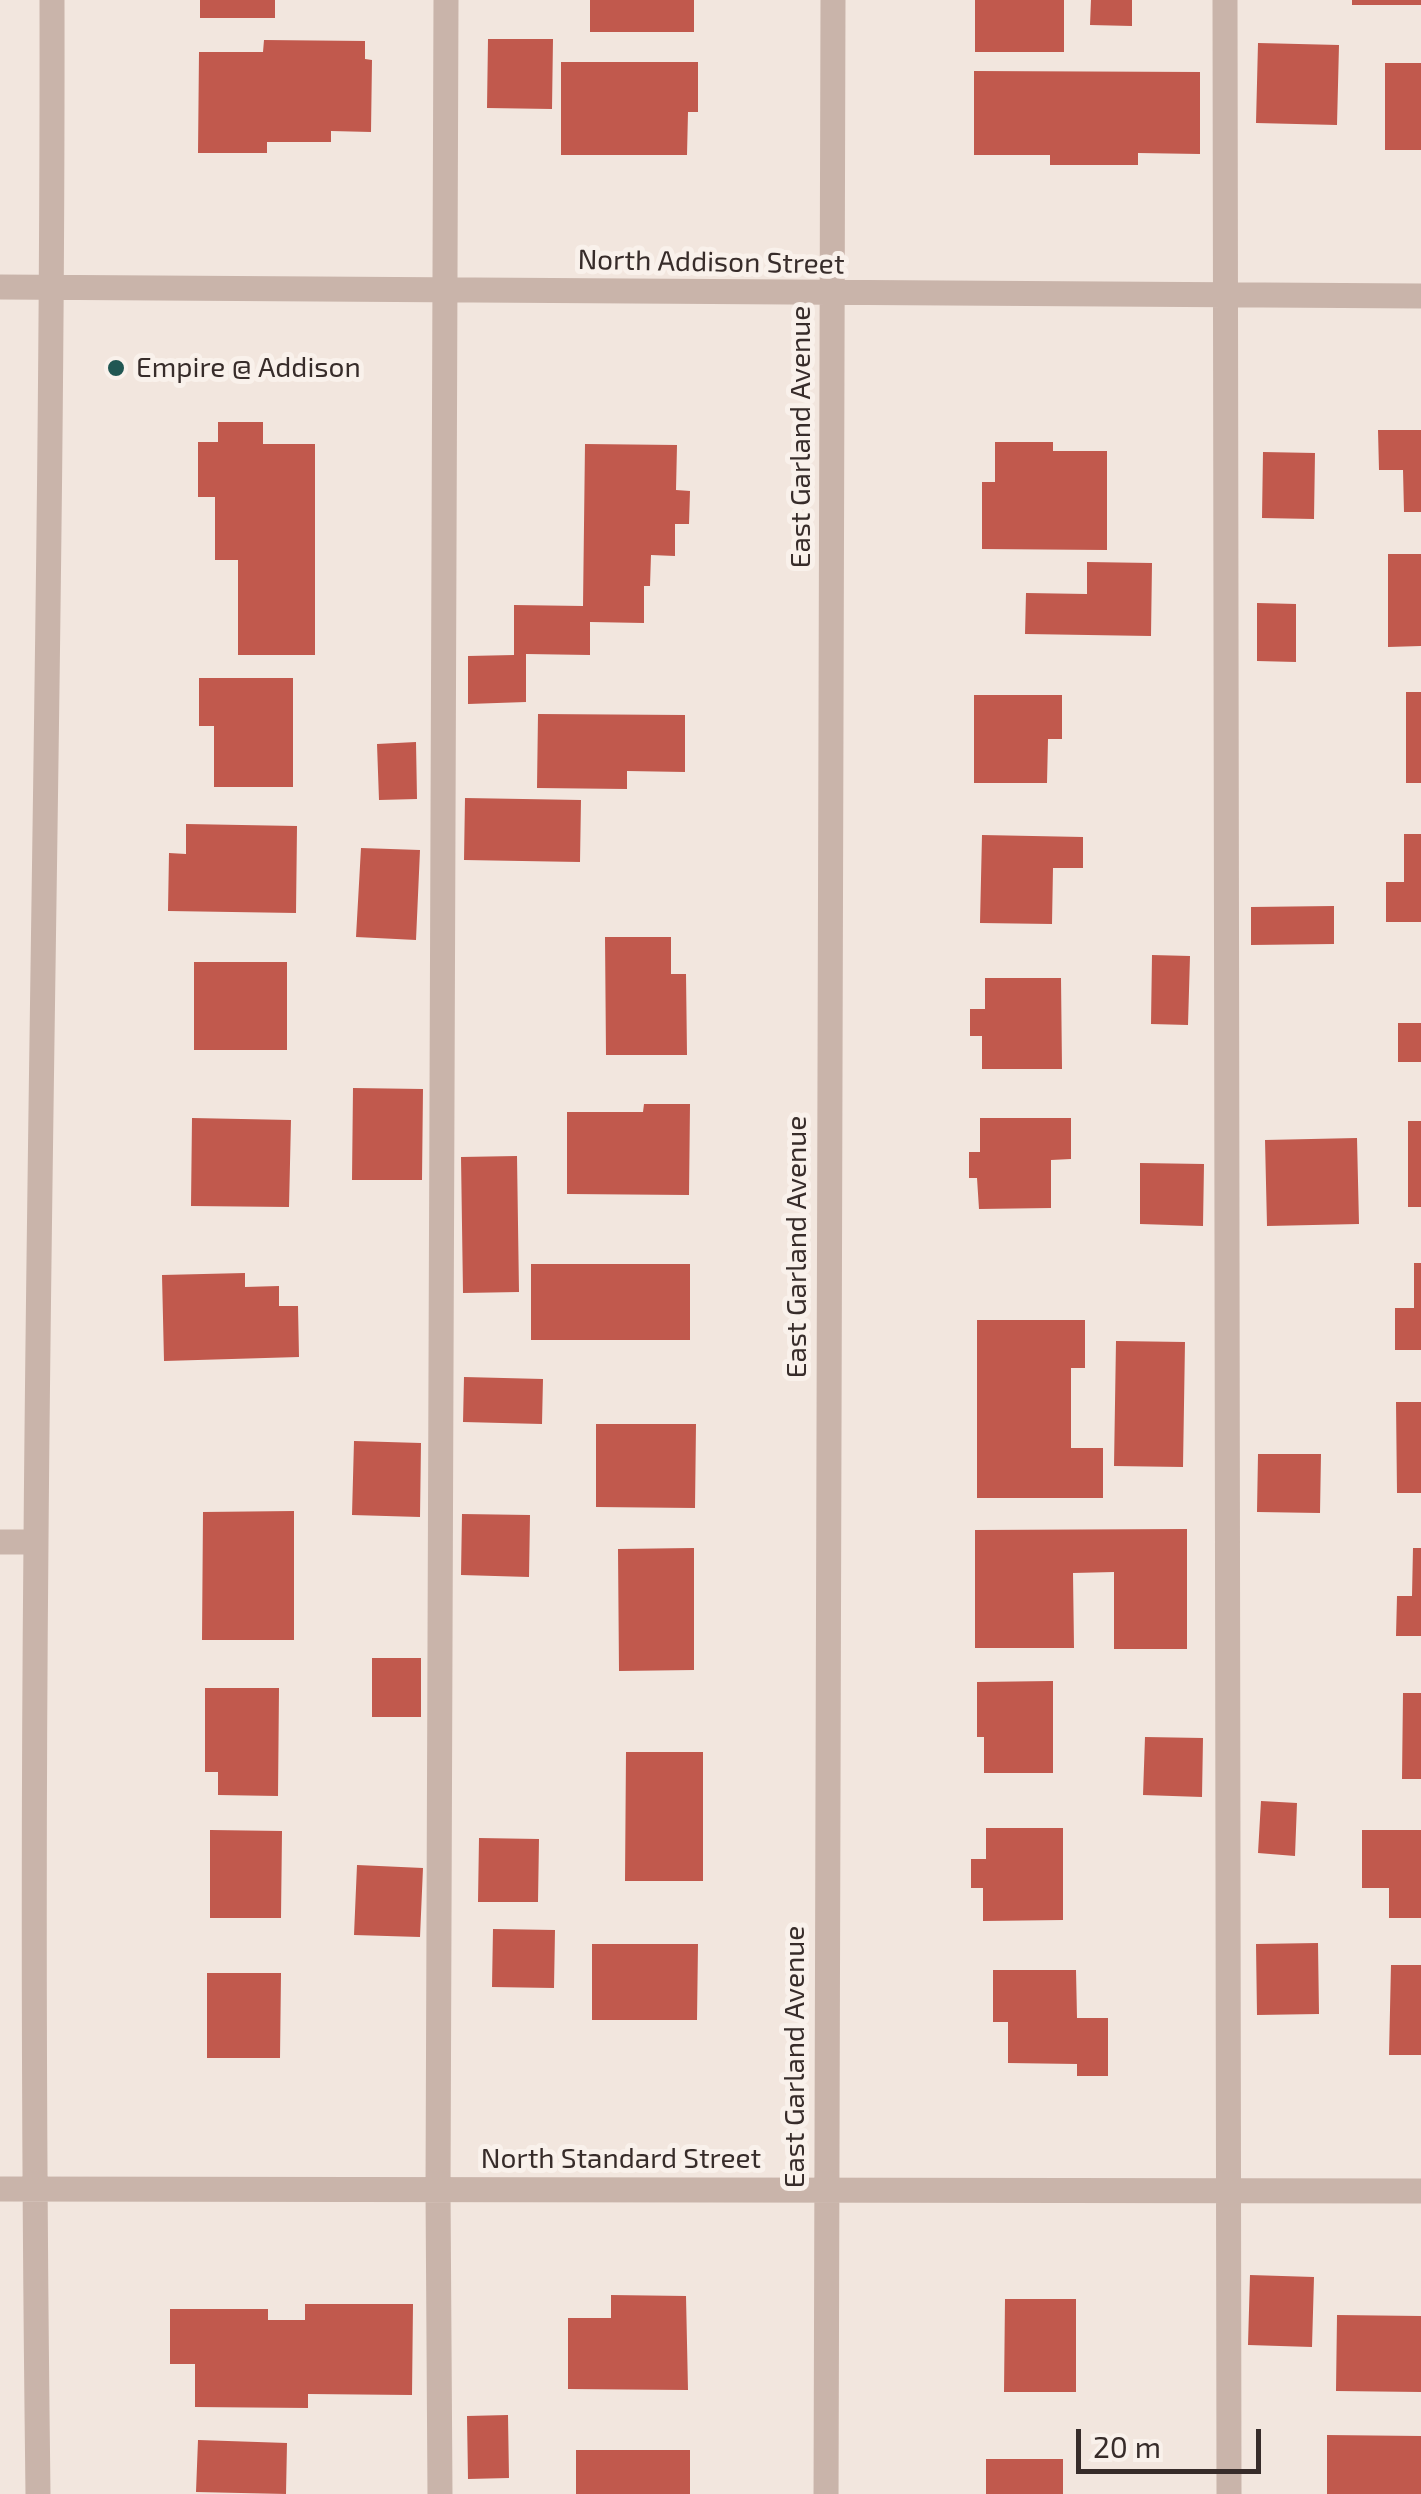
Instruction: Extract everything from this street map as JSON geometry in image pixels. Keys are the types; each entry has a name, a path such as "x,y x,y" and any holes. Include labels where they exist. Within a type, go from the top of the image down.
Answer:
{"street":[{"path":"38,2494 34,2189 36,1542 53,286 52,0"},
{"path":"440,2494 446,0"},
{"name":"East Garland Avenue","path":"826,2494 832,0"},
{"path":"1224,0 1229,2494"},
{"name":"North Addison Street","path":"0,286 1421,296"},
{"path":"0,1542 36,1542"},
{"name":"North Standard Street","path":"0,2189 1421,2191"}],"building":[{"path":"200,0 275,0 275,18 200,18"},
{"path":"590,0 694,0 694,32 590,32"},
{"path":"975,0 1064,0 1064,52 975,52"},
{"path":"1091,0 1132,0 1132,26 1090,25"},
{"path":"1352,0 1421,0 1421,5 1352,5"},
{"path":"488,39 553,39 552,109 487,108"},
{"path":"264,40 365,41 365,59 372,60 371,132 331,131 331,142 267,142 267,153 198,153 199,52 263,52"},
{"path":"1258,43 1339,45 1337,125 1256,123"},
{"path":"561,62 698,62 698,112 688,112 687,155 561,155"},
{"path":"1385,63 1421,63 1421,150 1385,150"},
{"path":"974,71 1200,72 1200,154 1138,153 1138,165 1050,165 1050,155 974,155"},
{"path":"218,422 263,422 263,444 315,444 315,655 238,655 238,560 215,560 215,497 198,497 198,442 218,442"},
{"path":"1378,430 1421,430 1421,512 1404,512 1403,470 1379,470"},
{"path":"995,442 1053,442 1053,451 1107,451 1107,550 982,549 982,482 995,482"},
{"path":"585,444 677,445 676,490 690,491 689,524 675,524 675,556 651,555 650,586 644,586 644,623 590,622 590,655 526,654 526,702 468,704 468,656 514,655 514,605 583,606"},
{"path":"1263,452 1315,453 1314,519 1262,518"},
{"path":"1388,554 1421,554 1421,646 1388,647"},
{"path":"1087,562 1152,563 1151,636 1025,634 1026,593 1087,594"},
{"path":"1257,603 1296,604 1296,662 1257,661"},
{"path":"199,678 293,678 293,787 214,787 214,726 199,726"},
{"path":"1406,692 1421,692 1421,783 1406,783"},
{"path":"974,695 1062,695 1062,739 1048,739 1047,783 974,783"},
{"path":"538,714 685,715 685,772 627,771 627,789 537,788"},
{"path":"416,742 417,799 379,800 377,744"},
{"path":"465,798 581,800 580,862 464,860"},
{"path":"186,824 297,826 296,913 168,911 169,853 186,854"},
{"path":"1404,834 1421,834 1421,922 1386,922 1386,882 1404,882"},
{"path":"982,835 1083,837 1083,868 1053,868 1052,924 980,923"},
{"path":"361,848 420,850 416,940 356,937"},
{"path":"1334,906 1334,944 1251,945 1251,907"},
{"path":"605,937 671,937 671,974 686,974 687,1055 606,1055"},
{"path":"1152,955 1190,956 1188,1025 1151,1024"},
{"path":"194,962 287,962 287,1050 194,1050"},
{"path":"985,978 1061,978 1062,1069 982,1069 982,1036 970,1036 970,1009 985,1009"},
{"path":"1398,1023 1421,1023 1421,1062 1398,1062"},
{"path":"353,1088 423,1089 422,1180 352,1180"},
{"path":"644,1104 690,1104 689,1195 567,1194 567,1112 643,1112"},
{"path":"192,1118 291,1120 289,1207 191,1206"},
{"path":"980,1118 1071,1118 1071,1159 1051,1160 1051,1208 979,1209 977,1178 969,1178 969,1152 980,1152"},
{"path":"1408,1121 1421,1121 1421,1207 1408,1207"},
{"path":"1357,1138 1359,1224 1267,1226 1265,1140"},
{"path":"517,1156 519,1292 463,1293 461,1157"},
{"path":"1140,1163 1204,1164 1203,1226 1140,1224"},
{"path":"1414,1263 1421,1263 1421,1350 1395,1350 1395,1308 1414,1308"},
{"path":"531,1264 690,1264 690,1340 531,1340"},
{"path":"245,1273 245,1287 279,1286 279,1306 298,1306 299,1357 164,1361 162,1275"},
{"path":"977,1320 1085,1320 1085,1368 1071,1368 1071,1448 1103,1448 1103,1498 977,1498"},
{"path":"1116,1341 1185,1342 1183,1467 1114,1466"},
{"path":"464,1377 543,1379 542,1424 463,1422"},
{"path":"1396,1402 1421,1402 1421,1493 1397,1493"},
{"path":"596,1424 696,1424 695,1508 596,1507"},
{"path":"354,1441 421,1443 420,1517 352,1515"},
{"path":"1258,1454 1321,1454 1320,1513 1257,1512"},
{"path":"294,1511 294,1640 202,1640 203,1512"},
{"path":"462,1514 530,1515 529,1577 461,1575"},
{"path":"1187,1529 1187,1649 1114,1649 1114,1572 1073,1573 1074,1648 975,1648 975,1530"},
{"path":"694,1548 694,1670 619,1671 618,1549"},
{"path":"1413,1548 1421,1548 1421,1636 1396,1636 1397,1596 1412,1596"},
{"path":"372,1658 421,1658 421,1717 372,1717"},
{"path":"1053,1681 1053,1773 984,1773 984,1737 977,1737 977,1682"},
{"path":"205,1688 279,1688 278,1796 218,1795 218,1772 205,1772"},
{"path":"1403,1693 1421,1693 1421,1779 1402,1779"},
{"path":"1145,1737 1203,1738 1202,1797 1143,1795"},
{"path":"626,1752 703,1752 703,1881 625,1881"},
{"path":"1261,1801 1297,1803 1295,1856 1258,1853"},
{"path":"986,1828 1063,1828 1063,1920 983,1921 983,1888 971,1888 971,1859 986,1859"},
{"path":"210,1830 282,1831 281,1918 210,1918"},
{"path":"1362,1830 1421,1830 1421,1918 1389,1918 1389,1888 1362,1888"},
{"path":"479,1838 539,1839 538,1902 478,1902"},
{"path":"357,1865 423,1868 420,1937 354,1935"},
{"path":"493,1929 555,1930 554,1988 492,1987"},
{"path":"1318,1943 1319,2014 1257,2015 1256,1944"},
{"path":"592,1944 698,1944 697,2020 592,2020"},
{"path":"1391,1965 1421,1965 1421,2055 1389,2055"},
{"path":"993,1970 1076,1970 1077,2018 1108,2018 1108,2076 1077,2076 1077,2064 1008,2063 1008,2022 993,2022"},
{"path":"207,1973 281,1973 280,2058 207,2058"},
{"path":"1250,2275 1314,2277 1312,2347 1248,2345"},
{"path":"611,2295 686,2296 688,2390 568,2389 568,2318 611,2318"},
{"path":"1005,2299 1076,2299 1076,2392 1004,2392"},
{"path":"305,2304 413,2304 412,2395 308,2394 308,2408 195,2407 195,2364 170,2364 170,2309 268,2309 268,2320 305,2320"},
{"path":"1337,2315 1421,2316 1421,2392 1336,2391"},
{"path":"508,2415 509,2478 468,2479 467,2416"},
{"path":"1327,2435 1421,2436 1421,2494 1327,2494"},
{"path":"198,2440 287,2443 286,2494 196,2492"},
{"path":"576,2450 690,2450 690,2494 576,2494"},
{"path":"986,2459 1063,2459 1063,2494 986,2494"}],"place":[{"name":"Empire @ Addison","path":"116,368"}]}
